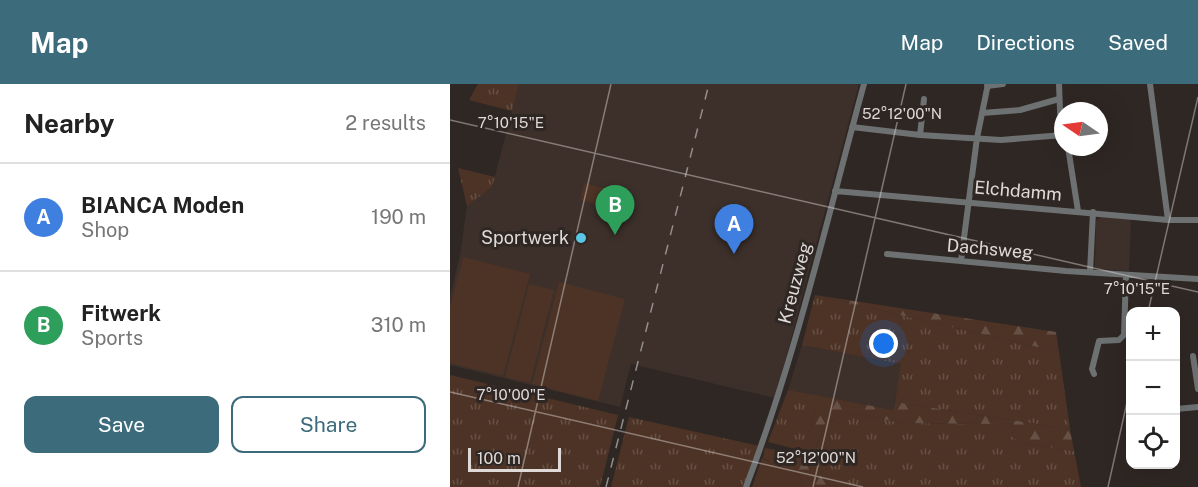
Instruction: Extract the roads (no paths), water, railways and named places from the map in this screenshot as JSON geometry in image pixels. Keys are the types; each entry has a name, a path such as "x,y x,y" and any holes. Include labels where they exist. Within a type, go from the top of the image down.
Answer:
{"street":[{"name":"Kreuzweg","path":"746,487 767,433 803,315 864,84"},
{"path":"961,261 977,138 987,85 1003,84"},
{"path":"1059,84 1059,102"},
{"path":"1150,84 1168,220"},
{"path":"920,135 924,99"},
{"path":"981,113 1020,110 1059,99"},
{"path":"852,127 920,135 977,138 1023,139 1054,136"},
{"path":"1069,156 1078,211"},
{"name":"Elchdamm","path":"835,191 1168,220 1198,220"},
{"path":"1090,272 1093,212"},
{"name":"Dachsweg","path":"887,254 1198,279"},
{"path":"1094,375 1092,369 1099,341 1119,340 1124,335 1126,275"},
{"path":"1193,356 1198,389"},
{"path":"1180,409 1198,407"}],"railway":[{"path":"606,487 709,84"}],"place":[{"name":"Fitwerk","path":"615,235"},
{"name":"Sportwerk","path":"581,238"},
{"name":"BIANCA Moden","path":"734,254"}]}
